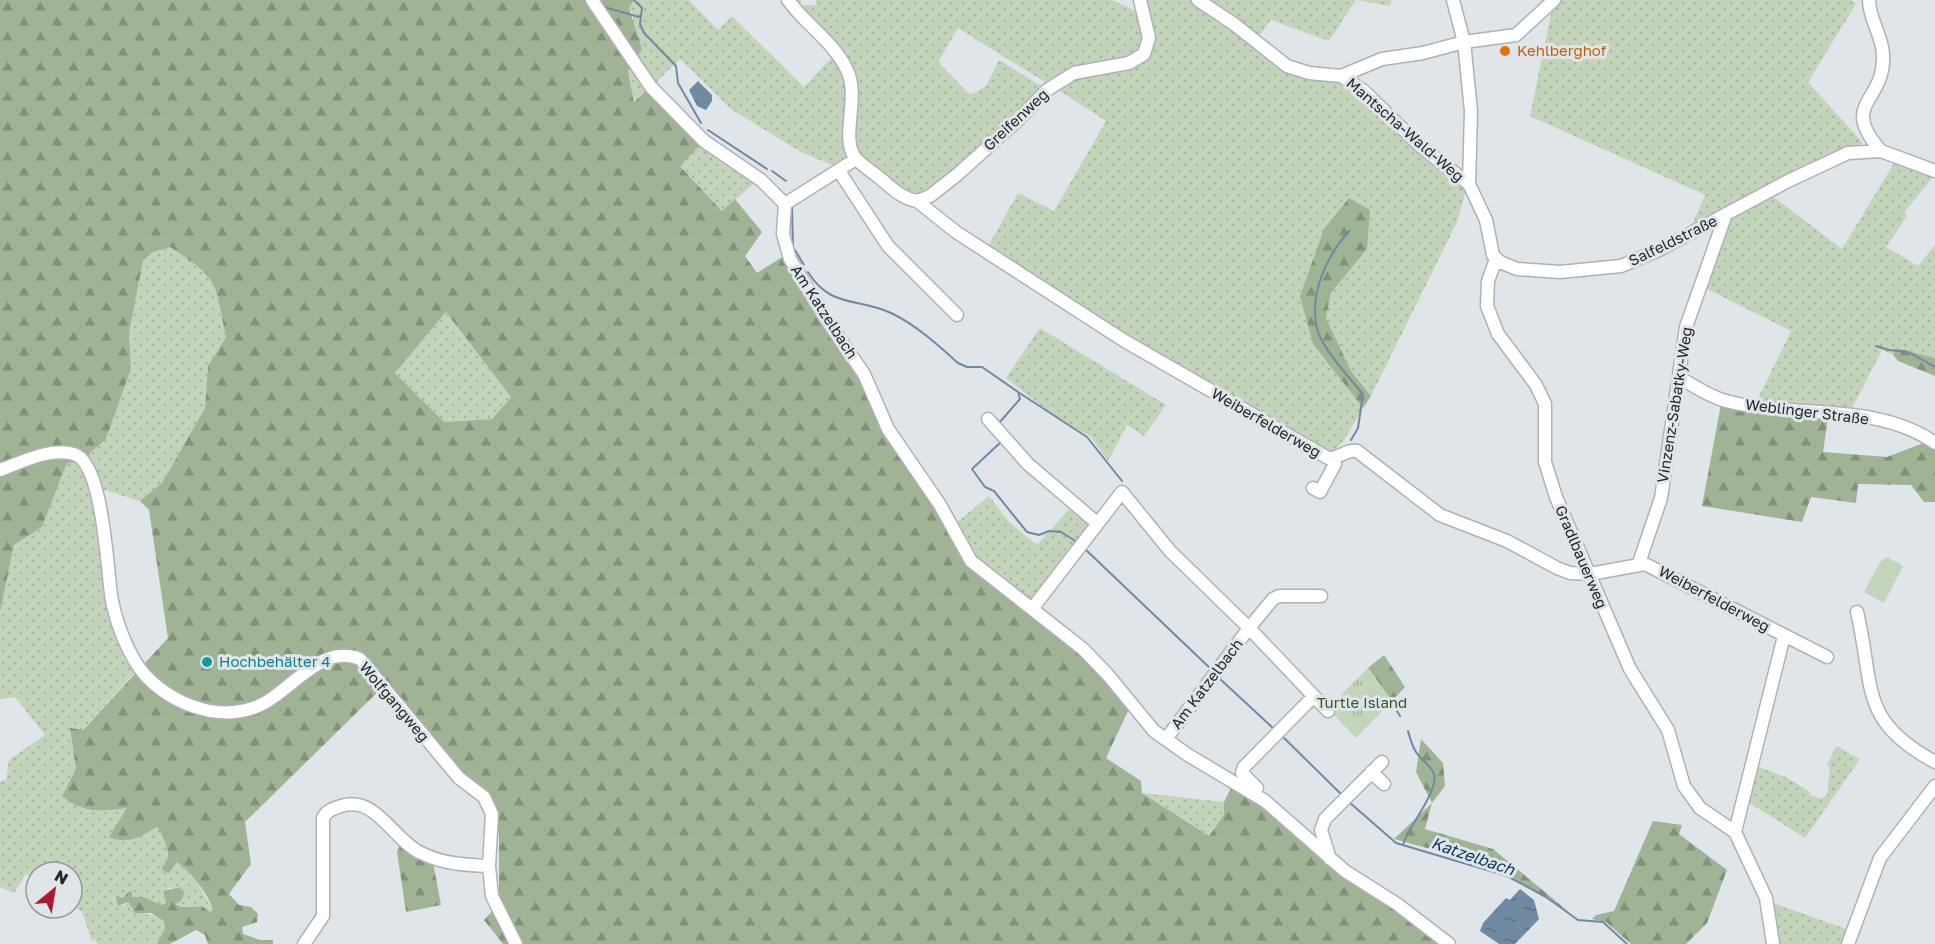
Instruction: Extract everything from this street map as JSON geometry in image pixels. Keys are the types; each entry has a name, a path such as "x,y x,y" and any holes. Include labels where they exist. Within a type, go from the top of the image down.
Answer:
{"street":[{"path":"592,0 651,87 704,141 761,180 785,204 856,159"},
{"path":"788,0 798,15 839,56 848,72 853,97 850,137 856,159 899,194 917,201"},
{"name":"Greifenweg","path":"917,201 930,196 956,176 1050,88 1074,73 1129,63 1144,54 1149,38 1140,0"},
{"name":"Mantscha-Wald-Weg","path":"1198,0 1234,24 1287,66 1309,73 1341,76 1359,87 1420,146 1469,184"},
{"path":"1453,0 1464,42 1471,111 1469,184 1486,220 1496,259"},
{"name":"Mantscha-Wald-Weg","path":"1341,76 1382,59 1424,53 1464,42 1516,35 1554,0"},
{"path":"1869,0 1883,51 1883,66 1862,118 1867,134 1881,151"},
{"name":"Salfeldstraße","path":"1496,259 1508,266 1529,271 1610,268 1661,249 1848,153 1881,151 1935,171"},
{"path":"839,171 882,239 957,315"},
{"name":"Weiberfelderweg","path":"917,201 956,232 1158,361 1257,415 1328,458 1333,459 1351,450 1357,451 1413,496 1447,518 1507,542 1570,573 1590,574 1639,563 1675,578 1827,657"},
{"name":"Am Katzelbach","path":"785,204 783,234 790,259 824,316 864,374 888,429 940,505 971,561 1099,665 1154,731 1265,801 1330,859 1397,904 1449,944"},
{"name":"Vinzenz-Sabatky-Weg","path":"1639,563 1661,498 1689,316 1726,214"},
{"name":"Gradlbauerweg","path":"1496,259 1488,282 1486,306 1498,334 1536,385 1545,404 1547,471 1556,497 1630,669 1668,730 1684,786 1690,797 1717,822 1735,832"},
{"name":"Weblinger Straße","path":"1680,378 1728,402 1838,414 1899,424 1935,443"},
{"path":"988,418 1020,456 1097,523"},
{"name":"Wolfgangweg","path":"0,470 50,453 74,454 80,457 90,476 101,511 112,601 122,634 145,675 189,707 214,711 253,708 278,694 315,666 333,658 349,655 360,659 459,778 484,797 492,814 489,866 495,904 516,944"},
{"path":"1313,488 1320,492 1335,464 1333,459"},
{"name":"Am Katzelbach","path":"1032,609 1122,492 1170,550 1328,711"},
{"name":"Am Katzelbach","path":"1166,739 1273,599 1279,596 1321,596"},
{"path":"1857,612 1876,710 1898,739 1935,762"},
{"path":"1773,944 1766,898 1735,832 1784,636"},
{"name":"Am Katzelbach","path":"1265,801 1264,795 1242,771 1313,697"},
{"path":"1330,859 1321,830 1322,823 1382,762"},
{"path":"1371,772 1383,784"},
{"path":"1848,944 1880,858 1935,786"},
{"path":"304,944 323,916 322,818 329,810 352,804 368,807 419,852 445,862 489,866"}],"green space":[{"path":"0,0 634,0 629,8 642,49 628,71 634,102 651,87 704,141 680,166 722,211 735,199 762,232 745,256 757,273 784,256 969,563 1085,657 1105,676 1129,709 1106,758 1141,781 1142,793 1209,836 1224,815 1224,802 1233,784 1445,944 503,944 484,920 499,903 499,837 495,803 464,775 384,686 245,822 251,864 229,894 239,905 251,907 258,914 257,922 242,927 243,934 260,940 273,940 273,944 208,944 205,935 196,930 170,944 157,944 165,928 164,921 151,913 135,913 128,902 118,906 115,895 123,898 129,891 132,892 132,897 144,897 161,905 166,903 163,891 180,887 184,894 181,901 175,904 185,907 202,906 210,912 213,910 203,890 177,862 169,873 162,870 168,852 157,827 134,839 122,840 109,837 127,808 93,810 77,806 62,796 76,769 70,728 83,730 168,638 149,510 140,501 162,483 205,408 208,366 226,337 220,303 212,283 198,267 170,247 153,252 143,261 129,333 131,369 106,439 90,453 88,462 67,463 42,527 14,545 0,612","holes":["446,312 511,397 492,419 444,422 395,373"]},
{"path":"634,0 689,0 718,30 732,16 804,87 835,54 849,88 852,158 837,167 801,152 731,109 680,59 635,103 628,71 633,63 633,15 629,8"},
{"path":"791,0 801,0 801,5 816,5 816,0 1112,0 1142,14 1146,39 1139,53 1048,84 958,28 938,62 970,95 986,86 999,60 1044,88 926,195 909,198 856,155 853,137 855,88"},
{"path":"1143,0 1191,0 1231,24 1289,70 1339,80 1356,89 1466,190 1457,222 1371,396 1351,371 1326,318 1331,293 1367,249 1349,198 1313,344 1363,408 1343,442 1327,456 1206,387 986,250 1018,193 1054,211 1106,121 1055,88 1077,76 1144,60"},
{"path":"1204,0 1356,0 1329,41 1271,20 1257,39"},
{"path":"1356,0 1391,0 1390,6"},
{"path":"1561,0 1852,0 1856,4 1808,82 1863,143 1690,230 1705,195 1530,116 1552,9"},
{"path":"704,141 758,180 722,211 680,165"},
{"path":"1894,163 1933,177 1904,213 1907,216 1886,247 1918,266 1935,245 1935,358 1897,348 1893,355 1882,350 1851,410 1757,400 1791,331 1705,288 1732,217 1771,195 1842,249"},
{"path":"1349,198 1370,210 1367,249 1331,293 1326,318 1351,371 1371,396 1363,408 1313,344 1300,296 1324,229"},
{"path":"170,247 198,267 212,283 220,303 226,337 208,366 205,408 162,483 140,501 98,488 88,462 90,453 106,439 131,369 129,333 143,261 153,252"},
{"path":"446,312 511,397 492,419 444,422 395,373"},
{"path":"1040,328 1166,405 1144,436 1127,425 1108,461 1091,437 1050,413 1006,378"},
{"path":"1896,348 1935,358 1935,376 1898,361 1893,355"},
{"path":"1721,404 1828,418 1823,452 1887,457 1926,442 1935,447 1935,502 1924,502 1911,485 1858,484 1856,503 1811,497 1802,522 1702,506"},
{"path":"80,461 96,501 107,585 138,669 82,730 70,728 76,769 62,796 105,811 128,808 139,836 157,827 162,833 167,855 163,863 174,864 177,861 197,882 213,910 210,913 202,906 192,909 175,904 181,901 180,887 169,888 166,903 161,905 144,897 131,898 132,892 129,891 123,898 118,895 113,897 123,906 128,902 131,909 164,921 165,928 157,944 97,944 95,939 92,941 84,918 84,860 24,860 24,877 14,893 0,887 0,781 6,780 9,760 45,735 15,697 0,699 0,612 14,545 42,527 67,463"},
{"path":"989,496 1010,523 1037,545 1072,506 1089,520 1088,528 1029,604 981,565 950,528"},
{"path":"1887,557 1903,566 1884,603 1864,592 1880,562"},
{"path":"1384,655 1405,687 1392,701 1368,668"},
{"name":"Turtle Island","path":"1368,668 1392,701 1356,738 1332,713 1330,706"},
{"path":"1421,739 1443,763 1445,786 1432,803 1416,772"},
{"path":"1836,746 1860,759 1805,838 1748,802 1756,766 1788,778 1810,792 1810,795 1821,799 1827,795 1830,767 1827,766"},
{"path":"1142,793 1224,802 1224,815 1209,836"},
{"path":"1432,803 1425,829 1493,849 1569,912 1493,866 1394,839"},
{"path":"1653,821 1682,825 1679,834 1727,870 1707,923 1686,944 1631,944 1606,922 1592,919 1596,915 1614,911"},
{"path":"400,843 433,862 441,905 406,912 397,852"},
{"path":"1776,904 1849,930 1844,944 1776,944 1771,907"}],"water":[{"path":"698,81 712,95 712,101 706,110 697,106 689,90"},
{"path":"1520,889 1534,900 1539,919 1515,944 1499,944 1480,931 1483,923 1506,898 1510,900"}],"waterway":[{"name":"Katzelbach","path":"634,0 642,8 640,24 644,33 676,66 678,83 701,123"},
{"path":"601,6 639,17"},
{"name":"Katzelbach","path":"708,130 767,169"},
{"name":"Katzelbach","path":"772,171 786,181"},
{"name":"Katzelbach","path":"792,207 793,245"},
{"path":"1349,231 1333,252 1321,277 1315,303 1315,316 1317,329 1324,345 1363,394 1358,428 1351,440"},
{"name":"Katzelbach","path":"795,250 804,265"},
{"name":"Katzelbach","path":"808,272 826,292 835,297 891,313 909,323 958,363 967,367 982,367 1018,392 1020,399 999,423"},
{"path":"1876,346 1908,352 1935,367"},
{"name":"Katzelbach","path":"1018,392 1087,437 1122,481"},
{"name":"Katzelbach","path":"1002,441 972,469 985,487 994,491 1027,532 1039,535 1049,531 1061,532 1077,542"},
{"name":"Katzelbach","path":"1085,549 1213,671"},
{"name":"Katzelbach","path":"1219,678 1274,729"},
{"path":"1395,708 1400,716"},
{"path":"1403,845 1428,799 1434,781 1433,771 1416,752 1408,731"},
{"name":"Katzelbach","path":"1281,735 1343,796"},
{"name":"Katzelbach","path":"1349,802 1396,843 1507,876 1546,897 1578,920 1603,922 1627,944"}],"place":[{"name":"Kehlberghof","path":"1505,51"},
{"name":"Hochbehälter 4","path":"207,662"}]}
